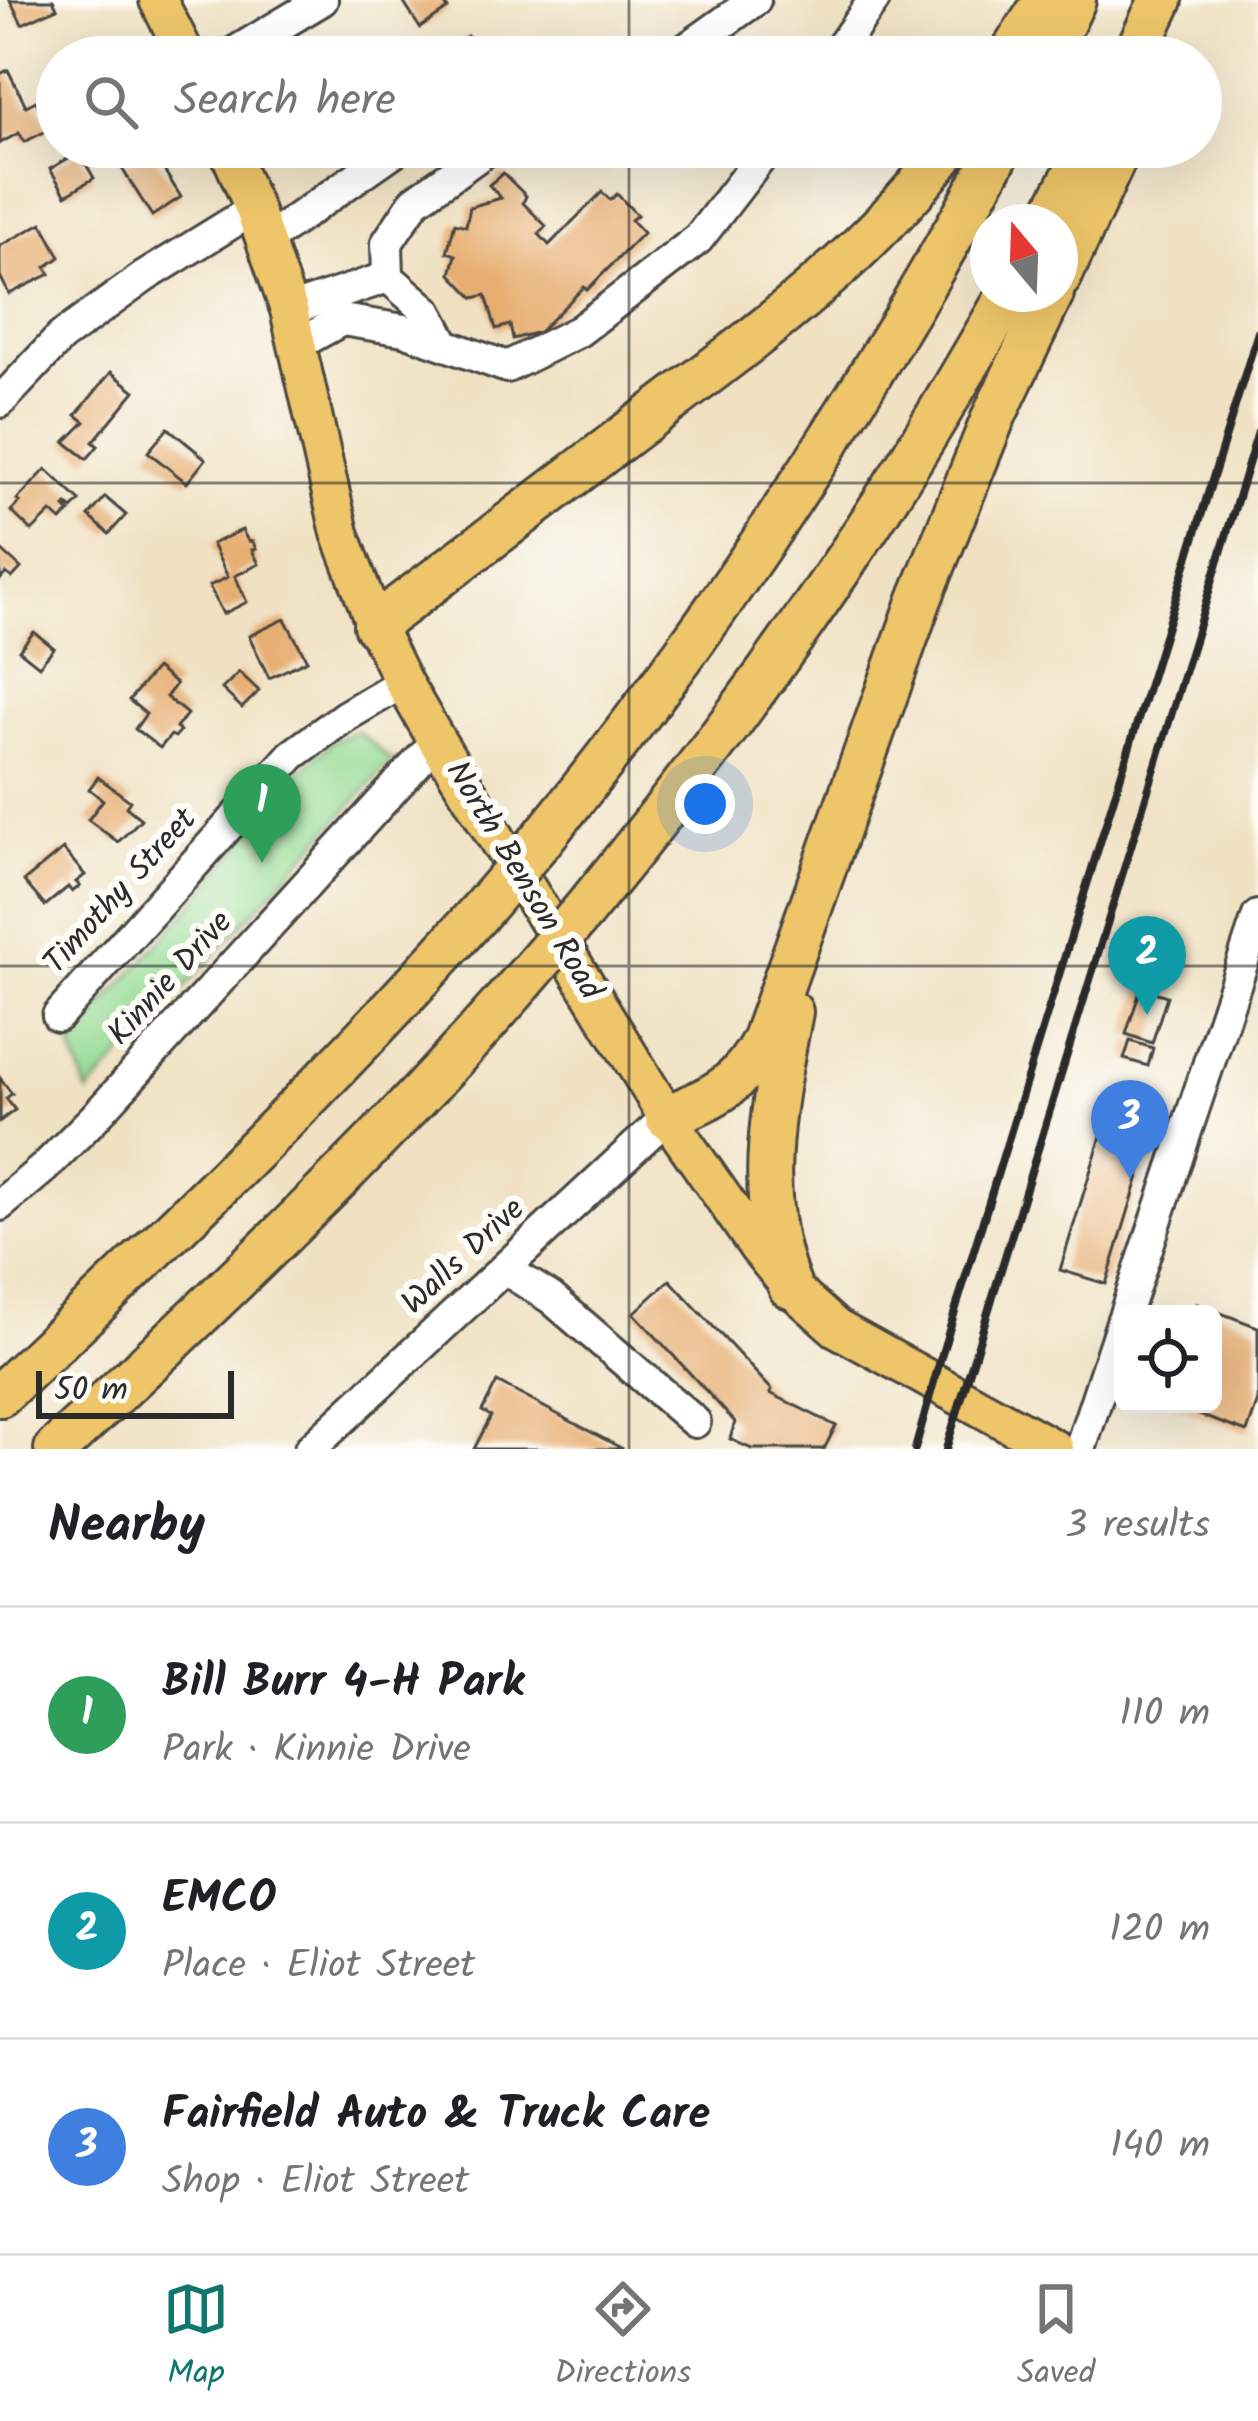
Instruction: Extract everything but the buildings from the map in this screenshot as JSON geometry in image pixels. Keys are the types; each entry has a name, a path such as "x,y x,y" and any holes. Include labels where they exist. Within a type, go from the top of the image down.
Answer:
{"highway":[{"path":"1023,36 1046,0"},
{"path":"1056,36 1074,0"},
{"path":"1144,36 1161,0"},
{"path":"1163,36 1176,0"},
{"path":"375,626 807,295 885,223 934,168"},
{"path":"0,1395 332,1075 541,839 655,695 766,539 869,380 989,168"},
{"path":"1059,204 1078,168"},
{"path":"1078,238 1110,168"},
{"path":"56,1449 345,1173 584,910 700,765 815,606 998,312"},
{"path":"667,1118 730,1086 753,1059 949,524 1043,312"},
{"path":"790,1288 777,1255 768,1203 770,1148 797,979 823,872"},
{"path":"0,1370 146,1257"},
{"path":"77,1449 206,1308"}],"main road":[{"path":"158,0 176,36"},
{"name":"North Benson Road","path":"236,168 293,328 340,532 375,626 437,741 667,1118 790,1288 836,1328 1055,1449"}],"street":[{"path":"262,36 322,0"},
{"path":"705,36 755,0"},
{"path":"849,36 874,0"},
{"path":"0,402 61,337 144,277 260,225 362,168"},
{"path":"444,343 427,311 388,277 387,243 415,201 461,168"},
{"path":"293,328 342,320 404,330 507,367 579,331 698,239 753,168"},
{"path":"293,328 388,277"},
{"name":"Timothy Street","path":"58,1016 292,755 403,682"},
{"name":"Kinnie Drive","path":"0,1205 94,1118 437,741"},
{"path":"1128,1305 1258,916"},
{"name":"Walls Drive","path":"310,1449 667,1118"},
{"path":"505,1269 551,1298 695,1422"},
{"path":"1080,1449 1114,1347"}],"green space":[{"path":"357,731 392,761 88,1093 70,1042 183,916 295,776 331,743"}],"railway":[{"path":"915,1449 1258,332"},
{"path":"946,1449 1258,432"}],"place":[{"name":"Bill Burr 4-H Park","path":"262,863"},
{"name":"EMCO","path":"1147,1015"},
{"name":"Fairfield Auto & Truck Care","path":"1130,1179"}]}
